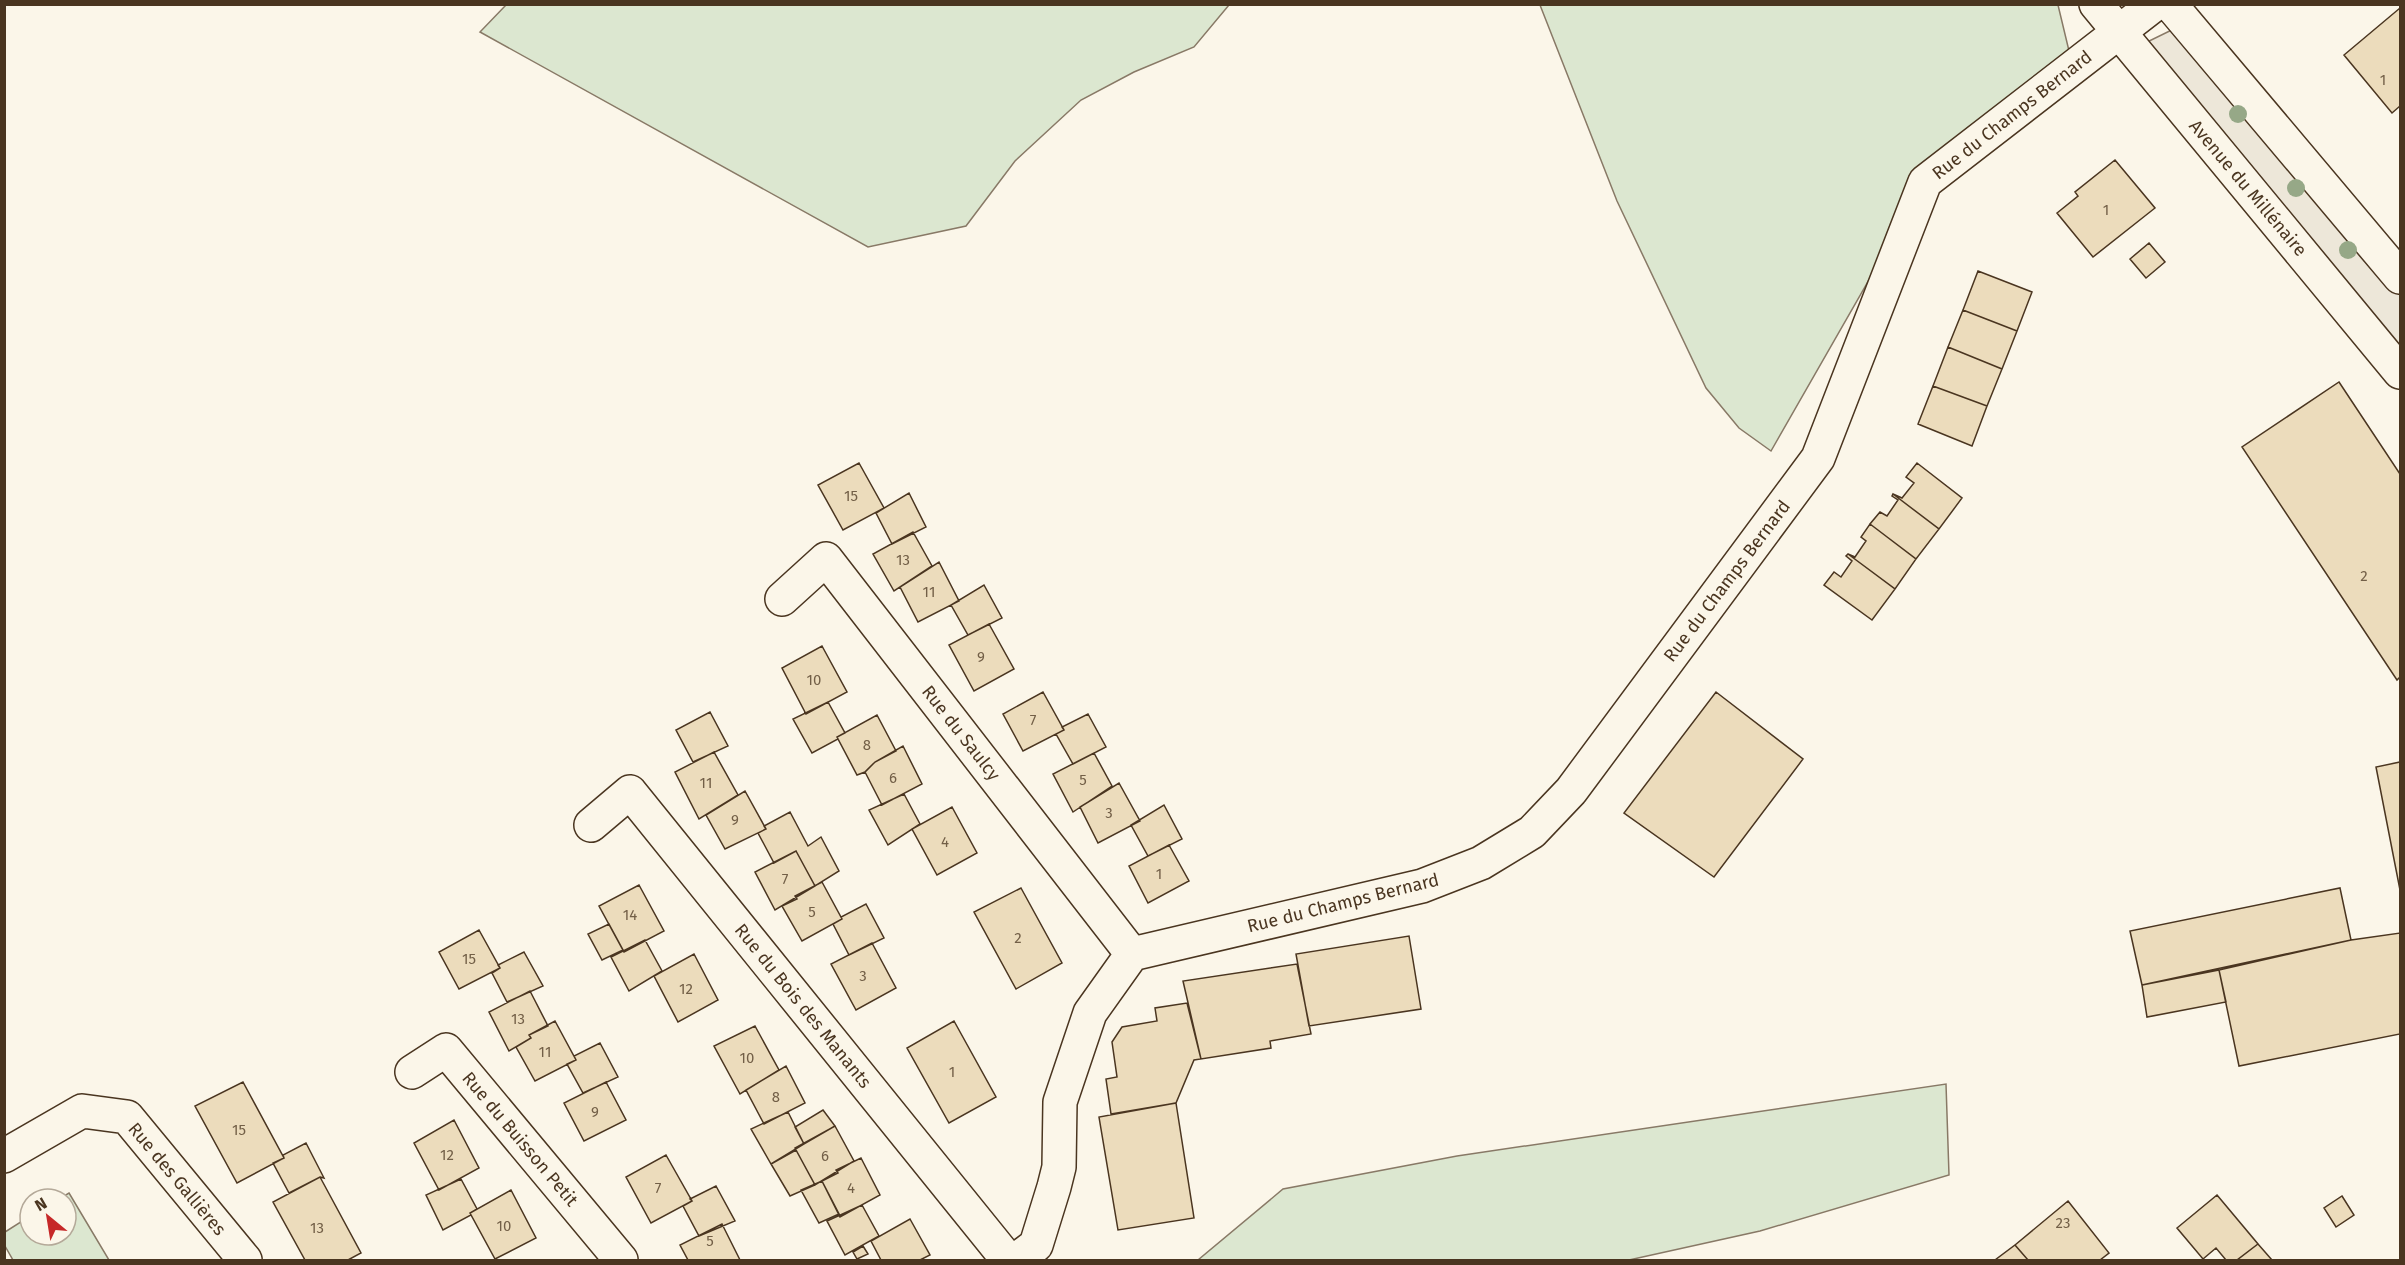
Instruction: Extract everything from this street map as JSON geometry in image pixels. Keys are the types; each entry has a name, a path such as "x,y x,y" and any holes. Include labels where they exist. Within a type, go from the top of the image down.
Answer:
{"street":[{"name":"Avenue du Millénaire","path":"2096,4 2400,372"},
{"name":"Rue du Champs Bernard","path":"1132,954 1422,886 1481,863 1532,832 1571,791 1818,458 1925,182 2155,4"},
{"path":"2170,4 2400,278"},
{"name":"Rue du Saulcy","path":"782,599 825,559 1132,954"},
{"name":"Rue du Bois des Manants","path":"591,825 630,792 1029,1257"},
{"path":"1029,1257 1059,1167 1060,1102 1090,1013 1132,954"},
{"name":"Rue du Buisson Petit","path":"411,1072 446,1050 621,1260"},
{"name":"Rue des Gallières","path":"4,1156 81,1111 127,1117 245,1260"}],"green space":[{"path":"506,5 1229,5 1194,47 1134,72 1081,100 1015,161 966,226 868,247 480,32"},
{"path":"1540,5 2058,5 2070,55 1925,182 1771,451 1739,428 1706,388 1617,201"},
{"path":"1946,1084 1949,1175 1760,1231 1629,1260 1198,1260 1283,1189 1457,1156"},
{"path":"78,1208 109,1260 13,1260 5,1246 5,1232 18,1224 18,1247 78,1247"}],"shaded area":[{"path":"2186,23 2400,276 2400,347 2143,44"}],"building":[{"path":"2400,8 2400,106 2392,113 2344,55"},
{"path":"2115,160 2155,208 2093,257 2057,213 2078,196 2075,192"},
{"path":"2149,243 2165,262 2146,278 2130,259"},
{"path":"1978,271 2032,292 2017,331 1963,310"},
{"path":"1963,310 2017,331 2002,369 1948,347"},
{"path":"1948,347 2002,369 1987,406 1933,386"},
{"path":"2339,382 2400,474 2400,677 2397,680 2242,447"},
{"path":"1933,386 1987,406 1972,446 1918,424"},
{"path":"859,463 884,508 843,530 818,485"},
{"path":"1917,463 1962,498 1939,529 1893,494 1902,498 1914,483 1906,477"},
{"path":"909,493 926,527 892,544 876,513"},
{"path":"1893,494 1939,529 1916,559 1870,524 1880,512 1887,516 1898,500 1892,496"},
{"path":"1870,524 1916,559 1895,589 1848,554 1855,557 1866,541 1861,537"},
{"path":"913,532 932,566 894,591 873,554"},
{"path":"1848,554 1895,589 1872,620 1824,585 1834,572 1841,577 1852,561 1846,556"},
{"path":"939,562 959,601 918,622 900,587"},
{"path":"984,585 1002,618 968,635 951,605"},
{"path":"989,624 1014,669 974,691 949,645"},
{"path":"822,646 847,692 806,714 782,668"},
{"path":"1043,692 1064,730 1023,751 1003,714"},
{"path":"1716,692 1803,759 1714,877 1624,813"},
{"path":"828,702 845,733 812,753 793,719"},
{"path":"710,712 728,746 693,762 676,730"},
{"path":"1088,714 1106,747 1073,764 1056,734 1064,730 1062,727"},
{"path":"877,715 896,751 857,775 837,737"},
{"path":"903,746 922,784 882,805 865,772 875,762"},
{"path":"714,752 738,795 699,819 675,772"},
{"path":"1094,753 1112,786 1073,812 1053,774"},
{"path":"2400,762 2400,890 2376,767"},
{"path":"1119,783 1140,821 1098,843 1080,807"},
{"path":"745,791 766,829 725,849 706,815"},
{"path":"904,794 920,824 888,845 869,810"},
{"path":"1164,805 1182,839 1148,856 1131,825"},
{"path":"952,807 977,853 937,875 912,829"},
{"path":"790,812 808,846 821,837 839,871 815,886 796,851 774,863 758,833 766,829 764,826"},
{"path":"1169,845 1189,881 1148,903 1129,866"},
{"path":"796,851 815,886 775,910 755,872"},
{"path":"822,882 842,919 802,941 782,906 797,899 795,896"},
{"path":"639,885 664,931 624,952 599,906"},
{"path":"1021,888 1062,963 1016,989 974,912"},
{"path":"2340,888 2351,940 2142,985 2130,931"},
{"path":"866,904 884,938 849,955 833,924 842,919 841,917"},
{"path":"609,924 623,950 602,960 588,934"},
{"path":"479,930 500,968 459,989 439,952"},
{"path":"2400,933 2400,1034 2239,1066 2219,970 2351,940"},
{"path":"1409,936 1421,1009 1309,1026 1296,954"},
{"path":"645,940 662,971 629,991 611,957"},
{"path":"872,943 896,988 856,1010 831,964"},
{"path":"524,952 543,986 507,1002 492,973 500,968 498,965"},
{"path":"694,954 718,1000 678,1022 654,976"},
{"path":"1297,964 1311,1034 1270,1041 1271,1048 1201,1059 1183,981"},
{"path":"2219,970 2226,1002 2147,1017 2142,985"},
{"path":"530,991 548,1026 529,1035 531,1038 509,1051 489,1012"},
{"path":"1187,1003 1201,1059 1194,1060 1176,1103 1111,1114 1106,1079 1117,1077 1112,1042 1122,1027 1157,1021 1155,1008"},
{"path":"555,1021 576,1060 535,1081 516,1047 531,1038 529,1035"},
{"path":"954,1021 996,1097 949,1123 907,1048"},
{"path":"755,1026 779,1070 740,1094 714,1046"},
{"path":"600,1043 618,1077 583,1093 567,1064 576,1060 574,1056"},
{"path":"786,1066 805,1103 764,1124 746,1090"},
{"path":"243,1082 284,1158 237,1183 195,1106"},
{"path":"606,1082 626,1120 584,1141 564,1103"},
{"path":"1176,1103 1194,1218 1118,1230 1099,1117"},
{"path":"823,1110 835,1126 804,1144 795,1127"},
{"path":"788,1112 804,1144 771,1164 751,1129"},
{"path":"454,1120 479,1168 439,1190 414,1143"},
{"path":"835,1126 854,1161 815,1185 795,1148"},
{"path":"306,1143 324,1178 320,1177 289,1193 273,1163"},
{"path":"796,1150 815,1185 790,1196 771,1164"},
{"path":"666,1155 692,1201 651,1223 626,1177"},
{"path":"861,1158 880,1195 840,1217 822,1181 838,1173 836,1170"},
{"path":"320,1177 361,1253 348,1260 305,1260 273,1202"},
{"path":"461,1179 477,1209 470,1213 471,1215 443,1230 426,1195"},
{"path":"822,1181 839,1214 819,1223 801,1190"},
{"path":"716,1186 735,1221 699,1236 683,1206 692,1201 690,1199"},
{"path":"511,1190 536,1238 495,1259 470,1213"},
{"path":"2217,1195 2258,1244 2237,1260 2226,1260 2216,1248 2203,1259 2177,1228"},
{"path":"2342,1196 2354,1215 2336,1227 2324,1208"},
{"path":"2068,1201 2109,1253 2100,1260 2028,1260 2015,1245"},
{"path":"862,1205 879,1236 845,1255 827,1221"},
{"path":"910,1219 930,1255 920,1260 881,1260 871,1241"},
{"path":"722,1224 740,1260 688,1260 680,1245"},
{"path":"2258,1244 2272,1260 2237,1260"},
{"path":"2015,1245 2028,1260 1995,1260"},
{"path":"863,1246 868,1254 857,1259 853,1252"}]}
